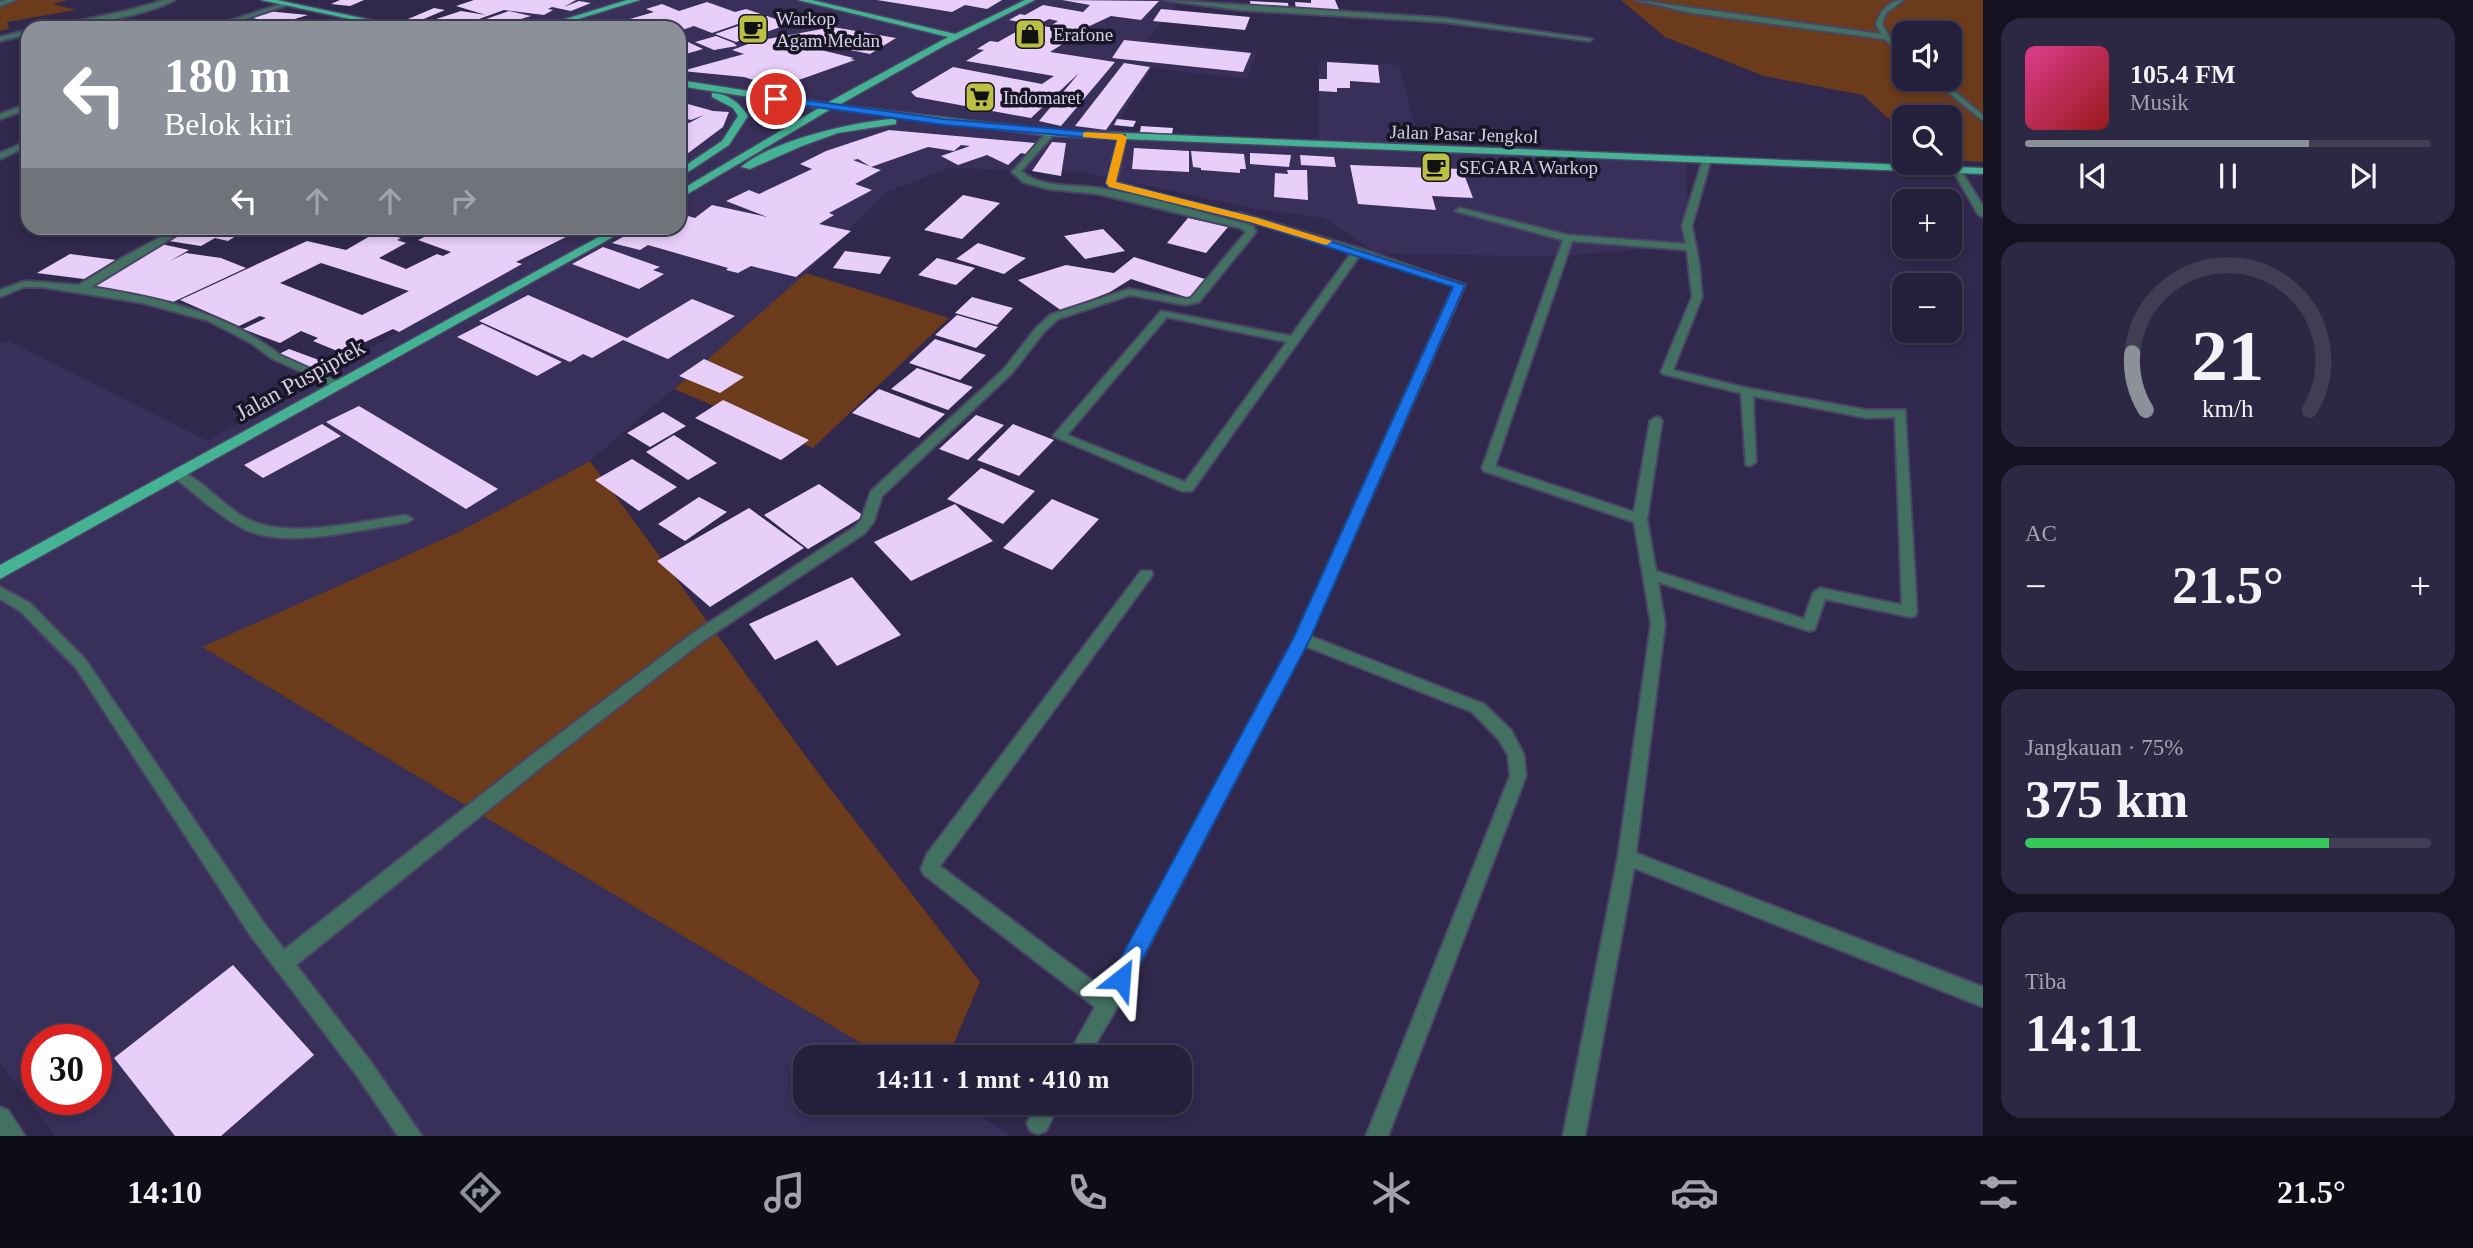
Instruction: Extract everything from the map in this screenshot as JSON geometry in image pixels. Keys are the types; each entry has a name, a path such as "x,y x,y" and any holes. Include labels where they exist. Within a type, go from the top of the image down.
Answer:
{"main road":[{"path":"265,0 372,21"},
{"path":"564,21 636,0"},
{"path":"802,0 954,36"},
{"path":"686,193 827,106 954,36 1031,0"},
{"path":"686,84 944,122"},
{"path":"686,171 712,154 739,130 743,116 737,106 698,87"},
{"path":"686,194 808,138 883,122 944,122"},
{"name":"Jalan Pasar Jengkol","path":"944,122 1122,137 1892,167"},
{"name":"Jalan Pasar Jengkol","path":"1962,170 1983,171"},
{"path":"465,313 586,235"},
{"name":"Jalan Puspiptek","path":"0,573 610,235"}],"street":[{"path":"0,4 13,0"},
{"path":"85,21 172,0"},
{"path":"1167,0 1240,8 1443,20 1589,39"},
{"path":"1638,0 1692,11 1886,37"},
{"path":"1892,42 1879,24 1882,12 1901,0"},
{"path":"230,21 282,2"},
{"path":"0,38 21,34"},
{"path":"1950,91 1983,119"},
{"path":"0,117 21,109"},
{"path":"283,963 404,870 543,756 698,637 860,530 867,521 876,494 1009,371 1040,330 1055,317 1129,292 1186,302 1195,300 1251,232 1250,228 1243,226 1099,191 1048,186 1019,176 1016,172 1018,168 1051,133"},
{"path":"1084,1045 1301,639 1460,285 1254,220 1113,184 1111,183 1122,137"},
{"path":"0,156 21,146"},
{"path":"1649,574 1809,626 1820,593 1910,612 1901,413 1867,414 1747,391 1667,372 1697,297 1687,226 1707,159"},
{"path":"1959,175 1983,214"},
{"path":"1460,211 1568,239 1691,247"},
{"path":"81,289 170,235"},
{"path":"1568,239 1488,468 1640,519"},
{"path":"1294,340 1165,313 1059,436 1187,488 1294,340 1358,251"},
{"path":"0,294 24,284 81,289 190,309 257,341 275,356 340,386"},
{"path":"1747,391 1750,462"},
{"path":"1574,1136 1627,857 1658,624 1640,519 1656,421"},
{"path":"177,473 244,523 261,530 284,533 405,519"},
{"path":"1108,1004 930,869 933,860 1146,574"},
{"path":"0,592 25,607 82,664 257,929 411,1136"},
{"path":"1301,639 1478,708 1505,735 1516,755 1518,776 1377,1136"},
{"path":"1627,857 1983,997"},
{"path":"1038,1123 1043,1115"},
{"path":"0,1118 13,1136"}],"shaded area":[{"path":"0,0 67,0 53,4 76,10 7,22 9,29 0,31"},
{"path":"538,0 1181,0 1147,39 1257,52 1247,79 1152,68 1112,130 1319,141 1319,60 1399,65 1420,145 1686,155 1689,246 1558,256 1377,254 1324,218 1256,209 1083,172 949,168 886,192 806,274 590,461 459,532 203,648 864,1045 793,1045 793,1115 978,1115 1012,1136 55,1136 39,1115 112,1115 112,1024 21,1024 21,1090 0,1062 0,344 9,341 207,441 570,235 686,235 686,21 477,21"},
{"path":"1621,0 1983,0 1983,162 1962,161 1962,105 1892,105 1892,122 1863,95 1764,76 1665,37"},
{"path":"806,273 949,318 813,448 674,389"},
{"path":"590,461 818,773 980,982 953,1045 864,1045 202,647 459,532"}],"building":[{"path":"340,0 364,0 350,6 331,4"},
{"path":"474,0 576,0 564,7 579,1 591,3 571,11 552,7 548,9 553,10 544,15 504,10 473,21 430,21 461,11 486,15 456,6"},
{"path":"877,0 1002,0 987,9 965,5 952,12"},
{"path":"1062,0 1159,1 1141,20 1111,16 1079,31 1052,25 1058,21 1049,19 1038,25 1080,33 1050,52 1115,62 1061,126 1039,121 1079,73 1031,118 916,97 911,92 953,67 1042,84 1054,76 966,61 984,50 977,49 990,41 998,42 1030,24 1009,20 1020,14 1025,15 1043,5 1083,12 1090,5"},
{"path":"1311,0 1335,0 1340,12 1296,10 1295,2 1311,3"},
{"path":"1250,1 1288,3 1289,10 1251,7"},
{"path":"707,2 735,12 746,9 764,15 712,33 694,26 686,29 686,21 623,21 654,12 646,9 662,4 679,11"},
{"path":"434,8 445,10 419,21 403,21"},
{"path":"1161,9 1250,17 1245,30 1153,21"},
{"path":"266,11 308,15 288,21 250,21 257,19 249,17"},
{"path":"509,11 531,16 514,21 480,21"},
{"name":"Warkop Agam Medan","path":"767,16 790,24 736,42 715,34"},
{"path":"833,27 896,38 870,54 825,45 817,49 855,60 793,82 785,76 760,82 744,77 686,71 744,54 732,50 756,41"},
{"path":"716,36 737,46 714,50 695,42"},
{"path":"1124,40 1251,53 1243,72 1112,58"},
{"path":"688,42 703,49 686,54"},
{"path":"1327,62 1378,65 1380,83 1350,81 1350,88 1337,88 1337,92 1319,91 1319,79 1327,79"},
{"path":"1124,63 1150,67 1106,130 1075,126"},
{"path":"686,105 729,112 723,127 686,155 686,122 689,123 704,115 691,120 686,119"},
{"path":"1117,119 1136,121 1133,127 1114,125"},
{"path":"1141,126 1173,128 1172,134 1140,132"},
{"path":"889,130 1035,143 1026,154 1021,153 1008,165 987,155 958,165 941,156 970,146 961,145 954,151 928,147 871,167 881,170 855,184 872,190 829,213 834,215 819,224 851,231 796,277 751,266 738,273 648,245 640,250 612,243 626,235 686,235 686,217 695,218 712,205 767,217 726,201 749,190 759,194 812,169 800,164 826,151"},
{"path":"1052,142 1066,143 1061,176 1032,171"},
{"path":"1134,148 1189,151 1189,172 1132,169"},
{"path":"1191,151 1244,154 1246,169 1240,169 1240,173 1201,170 1193,167"},
{"path":"1250,153 1291,155 1289,167 1250,164"},
{"path":"1300,155 1334,157 1336,167 1301,165"},
{"path":"1350,165 1462,169 1473,198 1432,196 1436,210 1358,204"},
{"path":"1287,170 1307,170 1308,200 1274,197 1275,173 1288,174"},
{"path":"963,195 1000,203 962,239 924,230"},
{"path":"1188,218 1228,227 1206,253 1167,243"},
{"path":"1103,229 1125,251 1085,259 1064,236"},
{"path":"180,235 237,235 228,241 215,238 201,246 169,241"},
{"path":"372,235 401,238 397,240 406,243 379,258 406,269 437,254 443,256 451,252 418,240 428,235 570,235 516,262 522,264 399,332 393,329 342,353 313,341 318,338 301,331 280,343 243,329 266,318 260,316 239,326 180,300 307,241 346,250","holes":["321,263 409,291 362,315 280,283"]},
{"path":"978,243 1026,258 1004,274 956,259"},
{"path":"161,244 189,250 170,261 186,253 221,258 246,268 173,302 90,285"},
{"path":"603,247 660,267 653,270 664,274 639,289 572,264"},
{"path":"845,251 891,257 880,274 833,268"},
{"path":"70,254 116,260 84,279 37,273"},
{"path":"1134,257 1208,280 1189,298 1131,279 1110,292 1062,311 1018,280 1066,265 1114,273"},
{"path":"937,258 975,268 956,285 918,275"},
{"path":"528,295 627,338 692,299 735,316 668,359 623,340 592,358 583,354 570,362 479,321"},
{"path":"972,297 1013,308 997,325 955,313"},
{"path":"957,315 998,327 976,348 935,335"},
{"path":"482,324 562,362 537,376 457,337"},
{"path":"935,339 986,355 960,380 909,363"},
{"path":"289,349 335,366 322,374 277,355"},
{"path":"704,359 744,377 720,393 679,376"},
{"path":"917,368 973,387 948,410 891,389"},
{"path":"879,389 945,414 919,438 852,413"},
{"path":"723,400 809,440 781,460 695,418"},
{"path":"359,406 498,489 466,509 326,422"},
{"path":"663,412 686,426 650,447 627,433"},
{"path":"976,415 1004,425 968,460 939,449"},
{"path":"322,424 341,436 263,478 244,465"},
{"path":"1013,424 1054,440 1019,476 977,460"},
{"path":"674,435 717,463 688,480 646,452"},
{"path":"632,459 677,487 639,511 595,480"},
{"path":"981,468 1035,491 1003,524 947,499"},
{"path":"819,484 864,516 808,549 764,515"},
{"path":"699,497 727,512 685,541 658,524"},
{"path":"1052,499 1099,519 1052,570 1003,548"},
{"path":"955,504 993,541 911,581 874,542"},
{"path":"749,508 804,548 710,607 657,561"},
{"path":"852,577 901,635 837,666 817,640 775,660 749,624"},
{"path":"233,965 314,1055 221,1136 175,1136 114,1058"}],"slow traffic":[{"path":"1086,135 1122,137 1111,183 1113,184 1326,241"}],"place":[{"name":"Warkop Agam Medan","path":"753,29"},
{"name":"Erafone","path":"1030,34"},
{"name":"Indomaret","path":"980,97"},
{"name":"SEGARA Warkop","path":"1436,167"}],"route":[{"path":"776,99 944,122 1122,137 1111,183 1113,184 1254,220 1460,285 1301,639 1121,979"}]}
